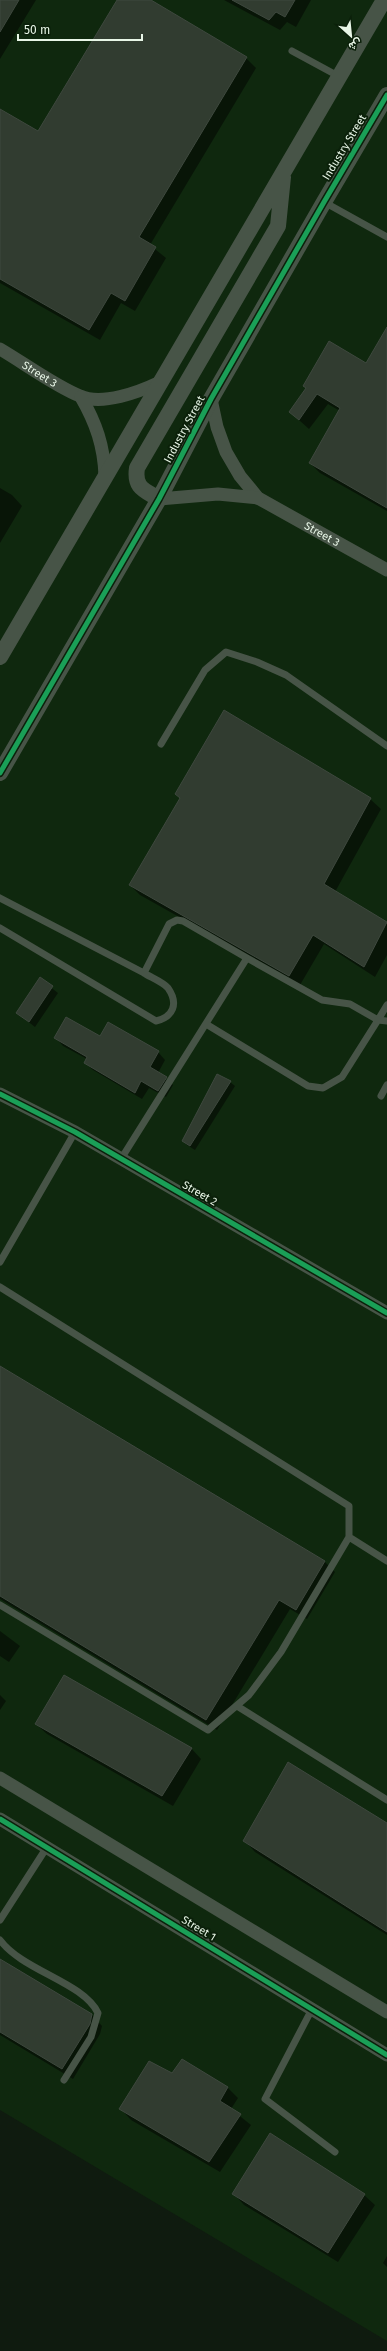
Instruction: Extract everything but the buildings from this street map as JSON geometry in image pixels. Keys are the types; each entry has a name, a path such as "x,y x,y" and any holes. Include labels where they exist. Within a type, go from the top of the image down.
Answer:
{"street":[{"path":"0,657 384,0"},
{"name":"Industry Street","path":"0,773 159,499 211,400 387,95"},
{"path":"159,499 140,488 136,479 137,468 278,226 283,172"},
{"name":"Street 3","path":"0,349 81,397 101,399 122,397 142,391 160,382"},
{"path":"81,397 100,435 104,455 105,476"},
{"name":"Street 3","path":"211,400 217,427 226,452 240,476 258,498 387,570"},
{"name":"Street 3","path":"159,499 218,494 258,498"},
{"name":"Street 2","path":"0,1094 75,1132 121,1158 387,1313"},
{"path":"0,1778 387,2012"},
{"name":"Street 1","path":"0,1819 387,2055"}],"lane":[{"path":"292,51 340,77"},
{"path":"324,202 387,237"},
{"path":"161,744 205,670 226,652 258,662 286,675 387,746"},
{"path":"0,898 144,973 168,988 173,1005 172,1012 166,1019 156,1021 0,928"},
{"path":"144,973 169,924 177,920 183,921 322,1000 350,1004 378,1020 387,1021"},
{"path":"121,1158 247,958"},
{"path":"206,1024 308,1086 323,1088 342,1077 387,1005"},
{"path":"381,1096 387,1085"},
{"path":"0,1262 75,1132"},
{"path":"0,1287 349,1506 349,1537 281,1652 249,1695 208,1730 0,1605"},
{"path":"349,1537 387,1561"},
{"path":"237,1706 387,1800"},
{"path":"0,1920 47,1848"},
{"path":"0,1940 7,1949 19,1958 84,1996 94,2005 98,2013 91,2037 64,2080"},
{"path":"312,2009 265,2099 335,2152"}],"shaded area":[{"path":"0,0 387,0 387,2341 0,2110"}],"cycle path":[{"path":"0,773 159,499 211,399 387,95"},
{"path":"0,1094 75,1132 387,1313"},
{"path":"0,1819 387,2055"}]}
